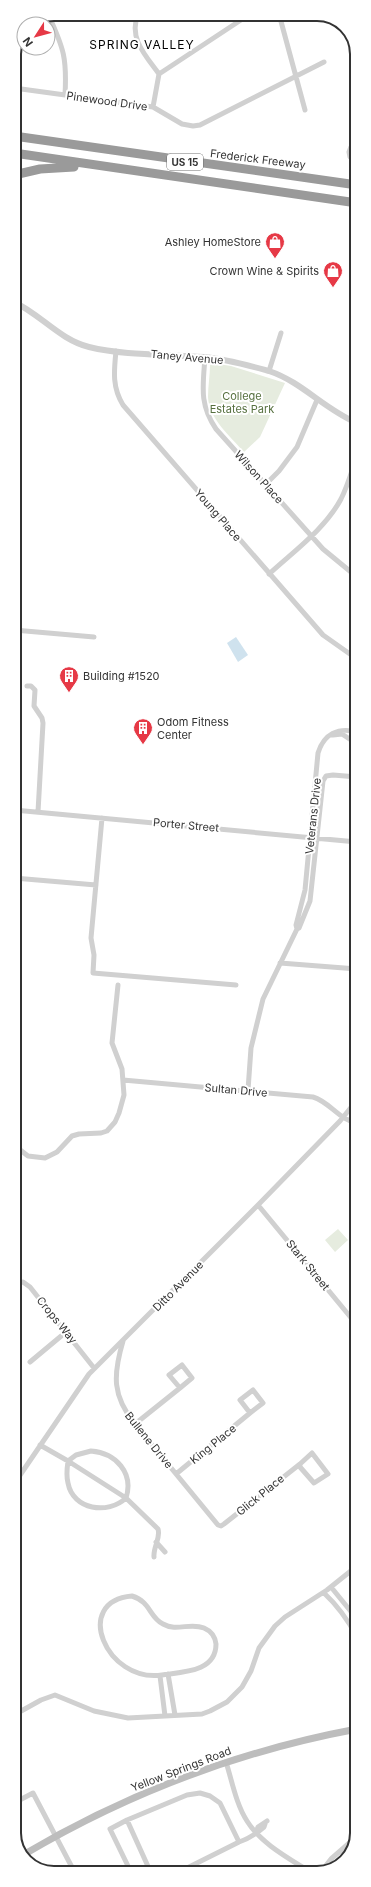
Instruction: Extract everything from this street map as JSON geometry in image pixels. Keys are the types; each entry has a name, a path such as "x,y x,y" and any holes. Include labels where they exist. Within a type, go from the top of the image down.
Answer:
{"highway":[{"name":"Frederick Freeway","path":"21,137 350,184"},
{"name":"US 15","path":"21,154 102,167 350,201"},
{"path":"21,174 59,167 102,167"}],"main road":[{"name":"Yellow Springs Road","path":"27,1852 55,1836 139,1795 226,1762 278,1747 350,1731"}],"street":[{"path":"136,21 136,41 159,74 153,107"},
{"path":"159,74 239,21"},
{"path":"281,21 305,110"},
{"path":"56,32 65,55 65,95"},
{"name":"Pinewood Drive","path":"21,89 153,107 182,124 193,126 200,125 324,62"},
{"name":"Taney Avenue","path":"21,307 77,343 92,348 229,360 269,371 300,386 336,413 350,420"},
{"path":"269,371 281,333"},
{"name":"Young Place","path":"116,351 115,386 123,405 323,635 350,654"},
{"name":"Wilson Place","path":"205,357 203,402 210,420 311,536 350,571"},
{"path":"266,484 279,471 297,447 317,400"},
{"path":"270,574 326,520 342,498 350,476"},
{"path":"21,631 94,636"},
{"path":"27,686 34,687 34,706 42,718 43,723 38,812"},
{"path":"329,736 342,729 350,731"},
{"path":"329,736 342,734 350,739"},
{"name":"Veterans Drive","path":"297,929 296,925 305,890 318,753 322,743 329,736"},
{"name":"Veterans Drive","path":"248,1090 251,1048 263,999 297,929 306,915 310,902 318,839 323,780 326,776 331,775 350,776"},
{"name":"Porter Street","path":"21,811 250,831 310,839 350,841"},
{"path":"102,818 91,938 94,956 93,973 236,985"},
{"path":"21,879 96,885"},
{"path":"280,963 350,968"},
{"path":"21,1150 28,1156 45,1158 57,1152 72,1136 78,1134 95,1135 107,1131 115,1122 124,1095 120,1062 112,1043 118,984"},
{"name":"Sultan Drive","path":"123,1080 313,1097 323,1101 343,1118"},
{"name":"Ditto Avenue","path":"21,1474 80,1384 94,1368 123,1341 258,1205 350,1109"},
{"path":"343,1118 350,1120"},
{"name":"Stark Street","path":"258,1205 350,1317"},
{"name":"Crops Way","path":"21,1282 27,1284 94,1368"},
{"path":"30,1362 66,1332"},
{"name":"Bullene Drive","path":"123,1341 117,1361 116,1377 117,1391 127,1414 220,1526"},
{"path":"106,1356 117,1361"},
{"path":"135,1424 180,1388 192,1378 182,1365 170,1375 180,1388"},
{"name":"King Place","path":"176,1474 263,1403 253,1390 240,1400 250,1413"},
{"path":"40,1445 126,1498 158,1529 159,1533 154,1557"},
{"path":"91,1451 108,1455 116,1459 126,1474 128,1485 126,1498 122,1502 108,1508 98,1509 81,1502 74,1496 68,1484 68,1461 76,1456 91,1451"},
{"name":"Glick Place","path":"220,1526 312,1453 328,1474 317,1482 312,1482 300,1464"},
{"path":"156,1542 165,1552"},
{"path":"21,1711 41,1700 55,1695 105,1714 128,1718 210,1711 234,1697 246,1682 252,1671 259,1648 275,1626 285,1616 327,1590 350,1572"},
{"path":"327,1590 350,1612"},
{"path":"327,1590 350,1626"},
{"path":"132,1596 139,1598 144,1602 160,1623 176,1628 197,1626 209,1630 215,1637 215,1651 209,1662 194,1670 160,1676 135,1672 122,1665 112,1657 106,1648 101,1634 100,1623 104,1612 116,1600 132,1596"},
{"path":"168,1674 175,1715"},
{"path":"160,1676 165,1716"},
{"path":"226,1762 242,1810 256,1833 276,1849 302,1866"},
{"path":"21,1799 33,1793 72,1866"},
{"path":"128,1866 110,1829 127,1820 193,1793 200,1793 210,1796 220,1803 239,1842"},
{"path":"127,1820 148,1866"},
{"path":"191,1866 239,1842 247,1840 264,1827 266,1822"},
{"path":"326,1865 348,1845"}],"green space":[{"name":"College Estates Park","path":"212,363 231,366 285,383 260,437 244,452 221,427 209,405 208,389 210,365"},
{"path":"338,1229 348,1240 335,1252 325,1240"}],"water":[{"path":"236,637 248,655 238,662 227,643"}],"place":[{"name":"Ashley HomeStore","path":"275,259"},
{"name":"Crown Wine & Spirits","path":"333,288"},
{"name":"Building #1520","path":"69,693"},
{"name":"Odom Fitness Center","path":"143,745"}],"district":[{"name":"SPRING VALLEY","path":"142,45"}]}
